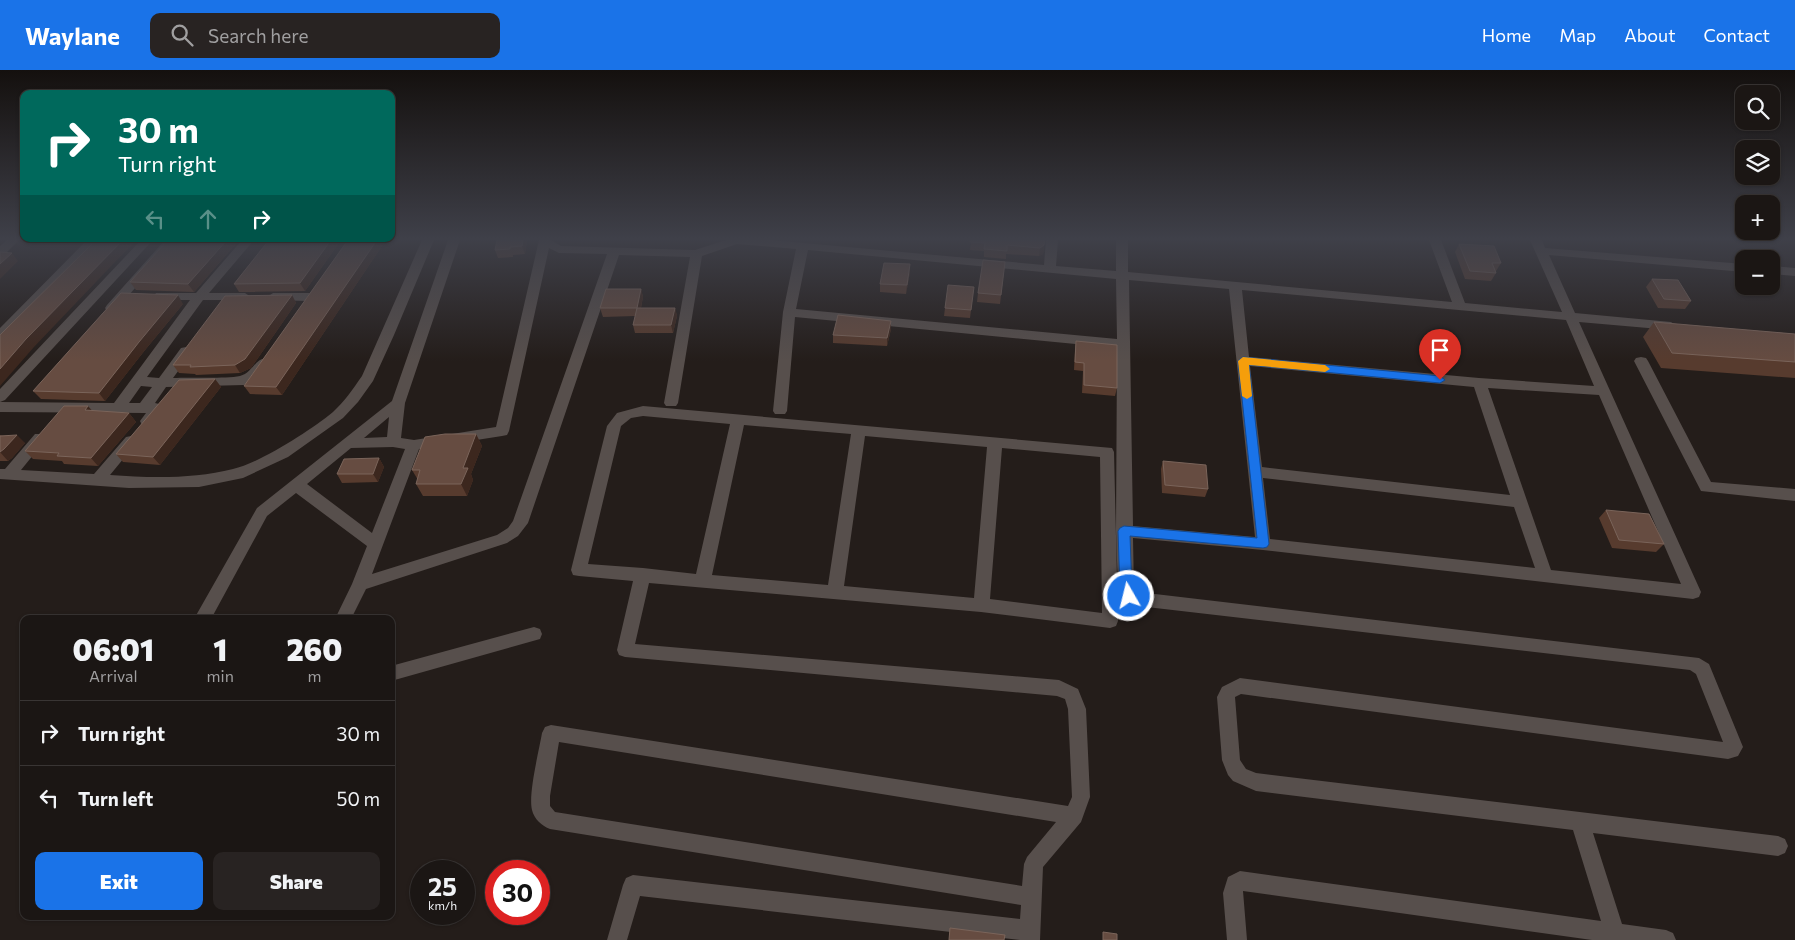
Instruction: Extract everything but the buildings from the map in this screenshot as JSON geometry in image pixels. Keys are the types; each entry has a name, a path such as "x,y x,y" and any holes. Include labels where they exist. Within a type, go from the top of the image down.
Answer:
{"street":[{"path":"0,334 8,329 54,281"},
{"path":"0,397 108,281"},
{"path":"104,316 136,281"},
{"path":"118,408 198,298 213,281"},
{"path":"4,474 98,480 199,481 238,474 284,453 338,415 353,399 368,378 411,281"},
{"path":"393,442 398,403 440,281"},
{"path":"350,443 393,442 414,445 502,431 535,281"},
{"path":"360,584 502,538 513,532 520,523 604,281"},
{"path":"671,403 692,281"},
{"path":"780,411 789,312 795,281"},
{"path":"1122,281 1124,531 1126,590 1132,598 1687,662 1699,665 1705,673 1734,743 1732,750 1240,686 1228,692 1231,760 1240,776 1247,780 1778,846"},
{"path":"1174,281 1687,328"},
{"path":"1450,281 1460,306"},
{"path":"1124,531 1263,544 1693,592 1554,281"},
{"path":"214,312 238,282"},
{"path":"298,312 319,283"},
{"path":"1235,286 1263,544"},
{"path":"95,294 198,298 309,297"},
{"path":"789,312 1123,344"},
{"path":"144,408 191,344"},
{"path":"137,381 162,383 244,380 257,372 272,350"},
{"path":"1243,361 1479,384 1602,391"},
{"path":"1641,361 1706,487 1795,495"},
{"path":"1479,384 1545,575"},
{"path":"23,408 36,394"},
{"path":"204,615 262,512 398,403"},
{"path":"0,407 158,408 98,480"},
{"path":"4,474 66,408"},
{"path":"643,412 738,420 1107,452 1110,620 981,605 643,574 579,570 617,419 625,414 643,412"},
{"path":"702,580 738,420"},
{"path":"835,592 859,430"},
{"path":"981,605 995,442"},
{"path":"345,615 360,584 374,543 414,445"},
{"path":"1256,472 1521,502"},
{"path":"296,485 374,543"},
{"path":"617,940 633,885 1030,935 1034,864 1074,816 1081,797 1077,708 1072,694 1066,690 626,650 643,574"},
{"path":"395,673 534,634"},
{"path":"1031,896 550,820 542,809 542,796 551,733 1074,816"},
{"path":"1580,822 1615,933"},
{"path":"1238,940 1233,893 1235,884 1240,881 1666,940"}],"slow traffic":[{"path":"1247,396 1243,361 1325,369"}],"route":[{"path":"1129,596 1126,590 1124,531 1263,544 1243,361 1440,380"}]}
